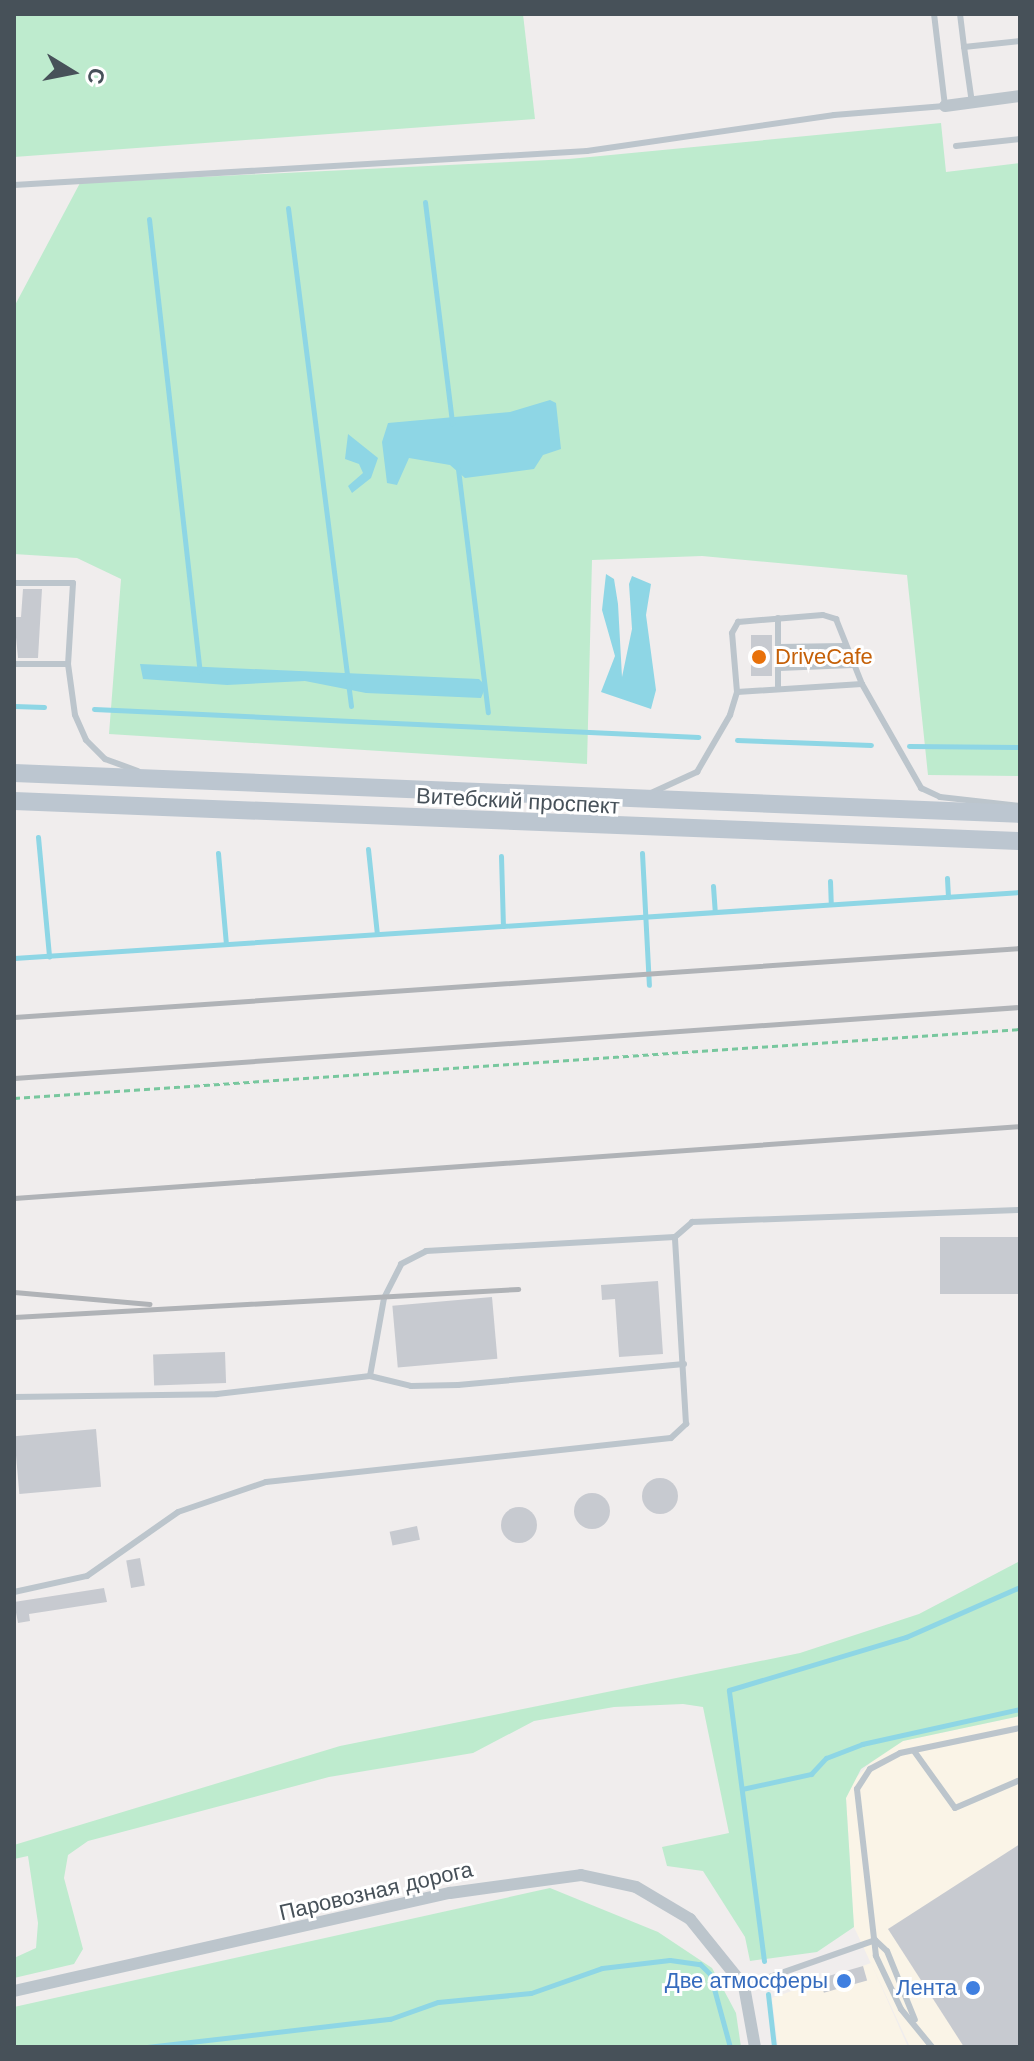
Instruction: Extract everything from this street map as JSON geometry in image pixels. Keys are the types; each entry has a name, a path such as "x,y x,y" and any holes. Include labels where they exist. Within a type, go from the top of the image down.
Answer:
{"main road":[{"name":"Витебский проспект","path":"14,773 623,802 1020,814"},
{"name":"Витебский проспект","path":"14,801 1020,841"}],"street":[{"path":"945,106 1020,96"},
{"name":"Паровозная дорога","path":"14,1991 450,1893 565,1876 606,1880 659,1898 690,1919 725,1958 744,1986"},
{"path":"744,1986 755,2047"}],"lane":[{"path":"14,185 587,151 834,115 945,106 934,14"},
{"path":"960,14 972,103"},
{"path":"964,47 1020,41"},
{"path":"956,146 1020,139"},
{"path":"14,583 73,583 68,664 75,715 95,751 168,781"},
{"path":"778,618 778,686"},
{"path":"623,802 697,772 737,692 732,633 738,622 778,618 836,619 844,646 862,684 921,788 940,797 1020,806"},
{"path":"779,647 844,646"},
{"path":"14,664 68,664"},
{"path":"779,668 853,665"},
{"path":"737,692 778,686 862,684"},
{"path":"370,1376 384,1298 401,1264 426,1251 675,1237 692,1222 1020,1210"},
{"path":"14,1592 87,1576 178,1512 266,1482 671,1438 686,1424 675,1237"},
{"path":"14,1397 217,1394 370,1376 411,1386 458,1385 684,1364"},
{"path":"915,2020 901,2009 875,1940 858,1843 857,1789 870,1769 914,1751 1020,1728"},
{"path":"914,1751 955,1808 1020,1780"},
{"path":"744,1986 875,1940"},
{"path":"875,1940 887,1951 915,2020 932,2047"}],"path":[{"path":"14,1098 1020,1029"}],"shaded area":[{"path":"1020,1716 1020,2047 910,2047 854,1927 846,1798 851,1783 878,1755 903,1741"},
{"path":"871,1963 908,2047 778,2047 772,1998"}],"green space":[{"path":"14,14 523,14 535,119 14,157"},
{"path":"941,123 946,172 1020,163 1020,776 928,775 907,575 702,556 592,560 587,764 109,734 121,579 77,558 14,554 14,307 80,183 569,159"},
{"path":"1020,1561 1020,1716 903,1741 861,1769 846,1798 854,1927 817,1952 750,1961 745,1937 703,1871 667,1866 662,1847 729,1833 703,1707 683,1704 614,1707 534,1721 473,1753 329,1777 88,1841 68,1855 64,1878 83,1949 74,1964 14,1978 14,1958 36,1948 38,1923 28,1856 14,1859 14,1845 340,1746 800,1653 919,1614"},
{"path":"550,1888 658,1932 712,1968 736,2013 741,2047 14,2047 14,2007"}],"water":[{"path":"550,400 556,403 561,449 543,455 534,469 465,478 450,465 409,458 397,485 387,483 382,442 388,423 510,412"},
{"path":"348,434 378,458 371,478 352,493 348,486 363,473 359,464 345,459"},
{"path":"606,574 614,579 618,604 622,677 632,629 629,584 632,576 651,584 646,615 656,690 651,709 601,692 615,656 602,610"},
{"path":"140,664 479,679 486,686 481,698 366,693 305,681 227,685 143,679"}],"building":[{"path":"23,589 42,589 38,658 18,658 14,617 21,617"},
{"path":"751,635 772,635 772,676 751,676"},
{"path":"826,652 827,660 785,665 784,657"},
{"path":"940,1237 1020,1237 1020,1294 940,1294"},
{"path":"658,1281 663,1354 619,1357 615,1299 602,1300 601,1285"},
{"path":"492,1297 497,1359 398,1367 392,1306"},
{"path":"225,1352 226,1383 154,1385 153,1355"},
{"path":"96,1429 101,1487 19,1494 14,1436"},
{"path":"660,1478 673,1483 678,1496 673,1509 660,1514 647,1509 642,1496 647,1483"},
{"path":"592,1493 605,1498 610,1511 605,1524 592,1529 579,1524 574,1511 579,1498"},
{"path":"519,1507 532,1512 537,1525 532,1538 519,1543 506,1538 501,1525 506,1512"},
{"path":"417,1526 420,1540 393,1546 390,1532"},
{"path":"140,1558 145,1586 131,1588 126,1560"},
{"path":"104,1588 107,1602 29,1614 30,1621 18,1623 14,1602"},
{"name":"Лента","path":"1020,1844 1020,2047 964,2047 888,1929"},
{"name":"Две атмосферы","path":"863,1966 867,1980 824,1993 820,1978"}],"waterway":[{"path":"425,202 452,423"},
{"path":"288,208 351,706"},
{"path":"149,219 200,671"},
{"path":"458,469 488,712"},
{"path":"14,706 44,707"},
{"path":"94,709 698,737"},
{"path":"737,740 871,745"},
{"path":"909,746 1020,747"},
{"path":"38,837 49,956"},
{"path":"368,849 377,934"},
{"path":"218,853 226,944"},
{"path":"642,853 649,985"},
{"path":"501,856 503,926"},
{"path":"947,878 948,897"},
{"path":"830,881 831,904"},
{"path":"713,886 715,912"},
{"path":"14,958 1020,892"},
{"path":"764,1961 729,1690 906,1637 1020,1587"},
{"path":"742,1789 811,1774 826,1758 862,1744 1020,1709"},
{"path":"147,2047 390,2019 438,2002 531,1993 602,1968 670,1960 700,1964 710,1974 730,2047"},
{"path":"768,1994 774,2047"}],"railway":[{"path":"14,1017 1020,948"},
{"path":"14,1078 1020,1007"},
{"path":"14,1198 1020,1126"},
{"path":"14,1317 518,1289"},
{"path":"14,1292 149,1304"}],"place":[{"name":"DriveCafe","path":"759,657"},
{"name":"Две атмосферы","path":"844,1981"},
{"name":"Лента","path":"973,1988"}]}
